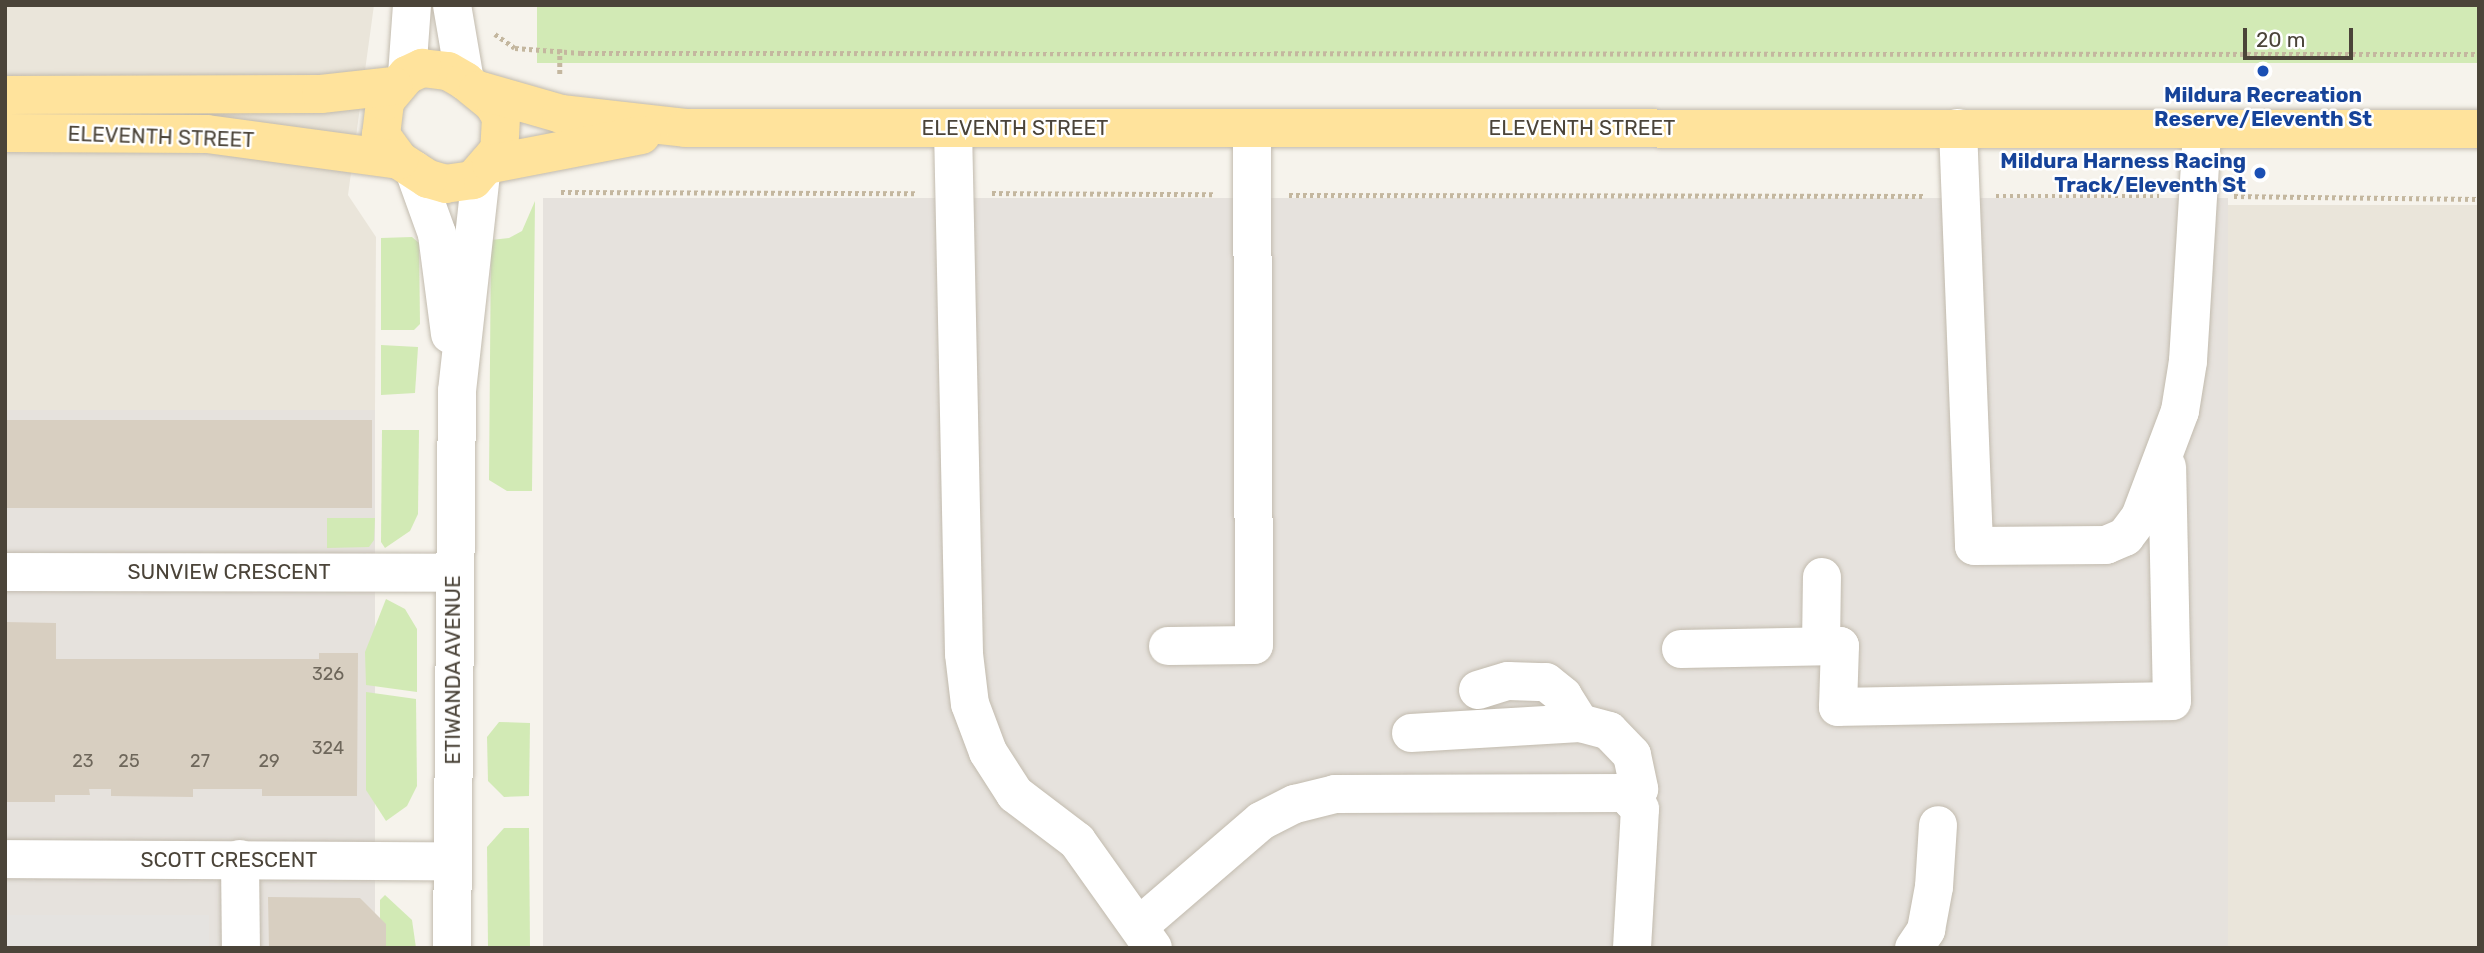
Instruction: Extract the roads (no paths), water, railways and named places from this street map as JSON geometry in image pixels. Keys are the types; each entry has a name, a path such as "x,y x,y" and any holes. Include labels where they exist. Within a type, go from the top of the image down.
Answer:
{"main road":[{"path":"435,69 472,85 501,117 499,150 486,169 462,184 446,184 406,165 381,135 379,118 401,80 435,69"},
{"name":"ELEVENTH STREET","path":"5,95 309,94 401,80"},
{"name":"ELEVENTH STREET","path":"472,85 560,132"},
{"name":"ELEVENTH STREET","path":"486,169 560,132 685,128 2479,129"},
{"name":"ELEVENTH STREET","path":"5,134 207,134 406,165"}],"street":[{"path":"401,80 412,5"},
{"path":"452,5 472,85"},
{"path":"954,128 964,654 970,705 988,752 1016,794 1077,841 1148,939 1261,821 1296,804 1335,794 1625,793 1640,809 1632,948"},
{"path":"1168,646 1254,645 1252,128"},
{"path":"1958,128 1974,546 2106,545 2125,537 2140,517 2179,411 2188,361 2202,129"},
{"name":"ETIWANDA AVENUE","path":"406,165 438,234 457,391"},
{"name":"ETIWANDA AVENUE","path":"452,948 457,391 486,169"},
{"path":"1681,649 1840,646 1838,708 2172,701 2166,446"},
{"name":"SUNVIEW CRESCENT","path":"5,572 454,573"},
{"path":"1821,646 1822,576"},
{"path":"1478,690 1508,681 1546,682 1563,696 1580,723"},
{"path":"1411,733 1580,723 1609,731 1623,741 1637,773 1639,789 1633,802"},
{"path":"1914,948 1926,930 1938,825"},
{"name":"SCOTT CRESCENT","path":"5,859 452,861"},
{"path":"240,859 241,948"}],"place":[{"name":"Mildura Recreation Reserve/Eleventh St","path":"2263,71"},
{"name":"Mildura Harness Racing Track/Eleventh St","path":"2260,173"}]}
